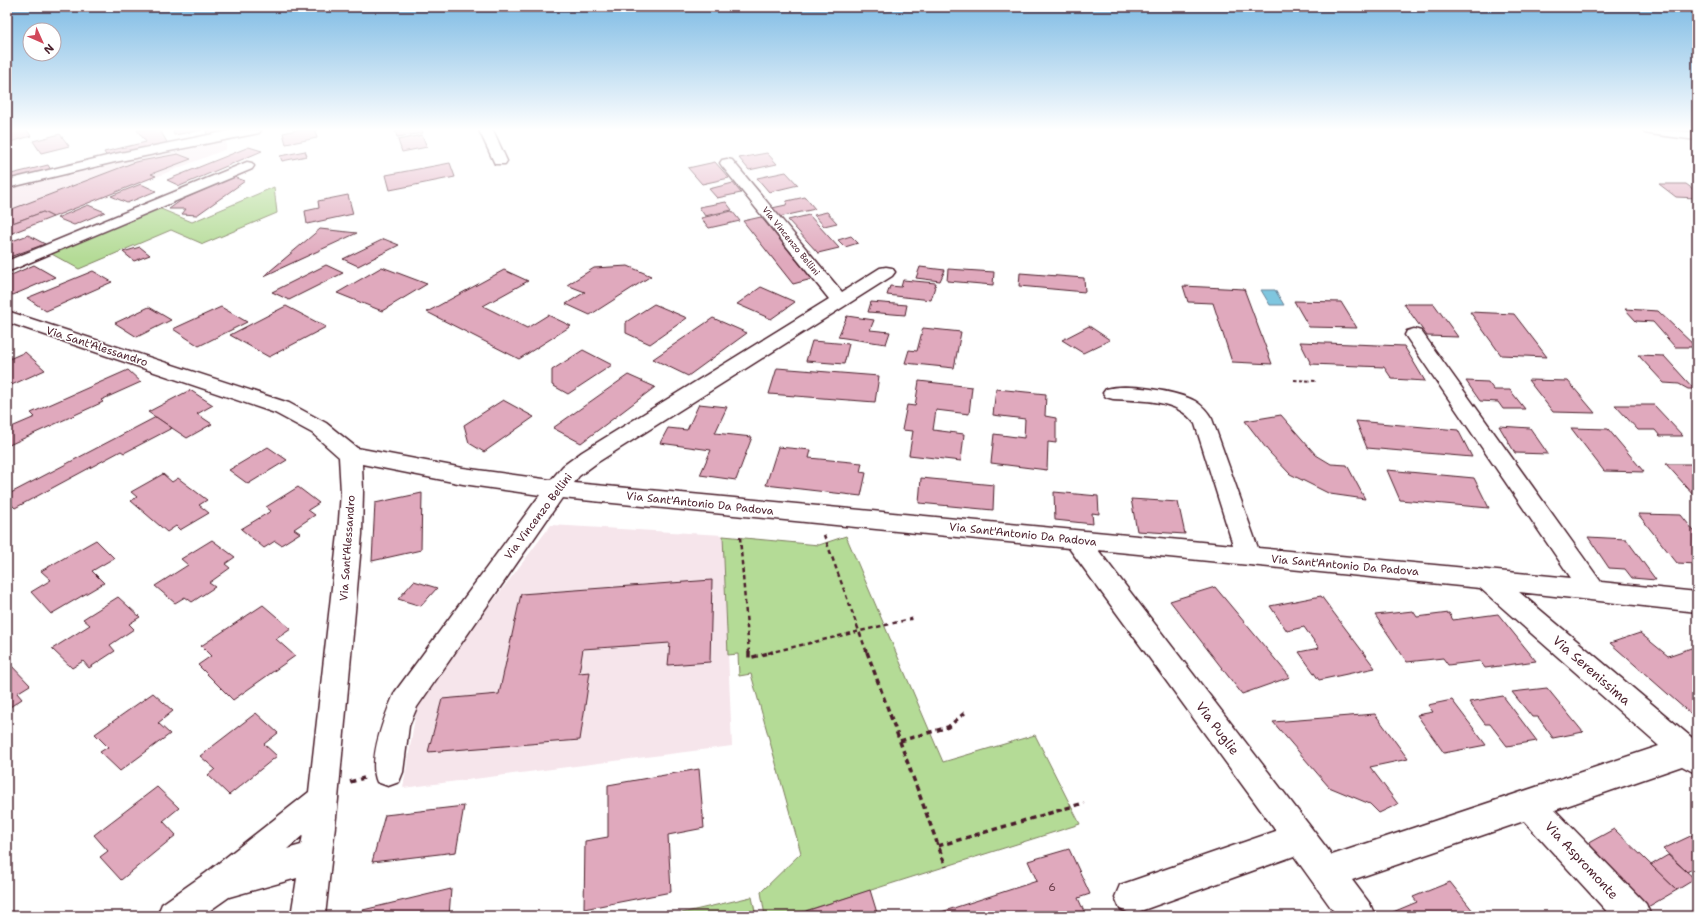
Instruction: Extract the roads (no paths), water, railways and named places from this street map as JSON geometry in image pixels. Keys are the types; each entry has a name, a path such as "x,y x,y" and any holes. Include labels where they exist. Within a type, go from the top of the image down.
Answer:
{"street":[{"path":"7,184 52,173"},
{"path":"7,267 230,173"},
{"name":"Via Vincenzo Bellini","path":"735,173 840,301"},
{"name":"Via Vincenzo Bellini","path":"388,772 395,726 405,701 556,489 571,471 583,461 886,272"},
{"name":"Via Sant'Alessandro","path":"7,316 282,408 319,428 350,454 351,527 324,795 308,916"},
{"path":"1414,335 1593,590"},
{"path":"1113,393 1175,400 1192,407 1200,415 1205,424 1249,556"},
{"name":"Via Sant'Antonio Da Padova","path":"350,454 463,476 556,489 1486,579 1697,602"},
{"name":"Via Puglie","path":"1077,540 1358,916"},
{"name":"Via Serenissima","path":"1486,579 1692,756"},
{"path":"1326,873 1529,804 1692,756"},
{"path":"174,916 218,885 324,795"},
{"name":"Via Aspromonte","path":"1529,804 1634,916"},
{"path":"1132,897 1300,838"},
{"path":"218,885 316,857"}],"water":[{"path":"1261,290 1275,290 1284,305 1270,305"}]}
